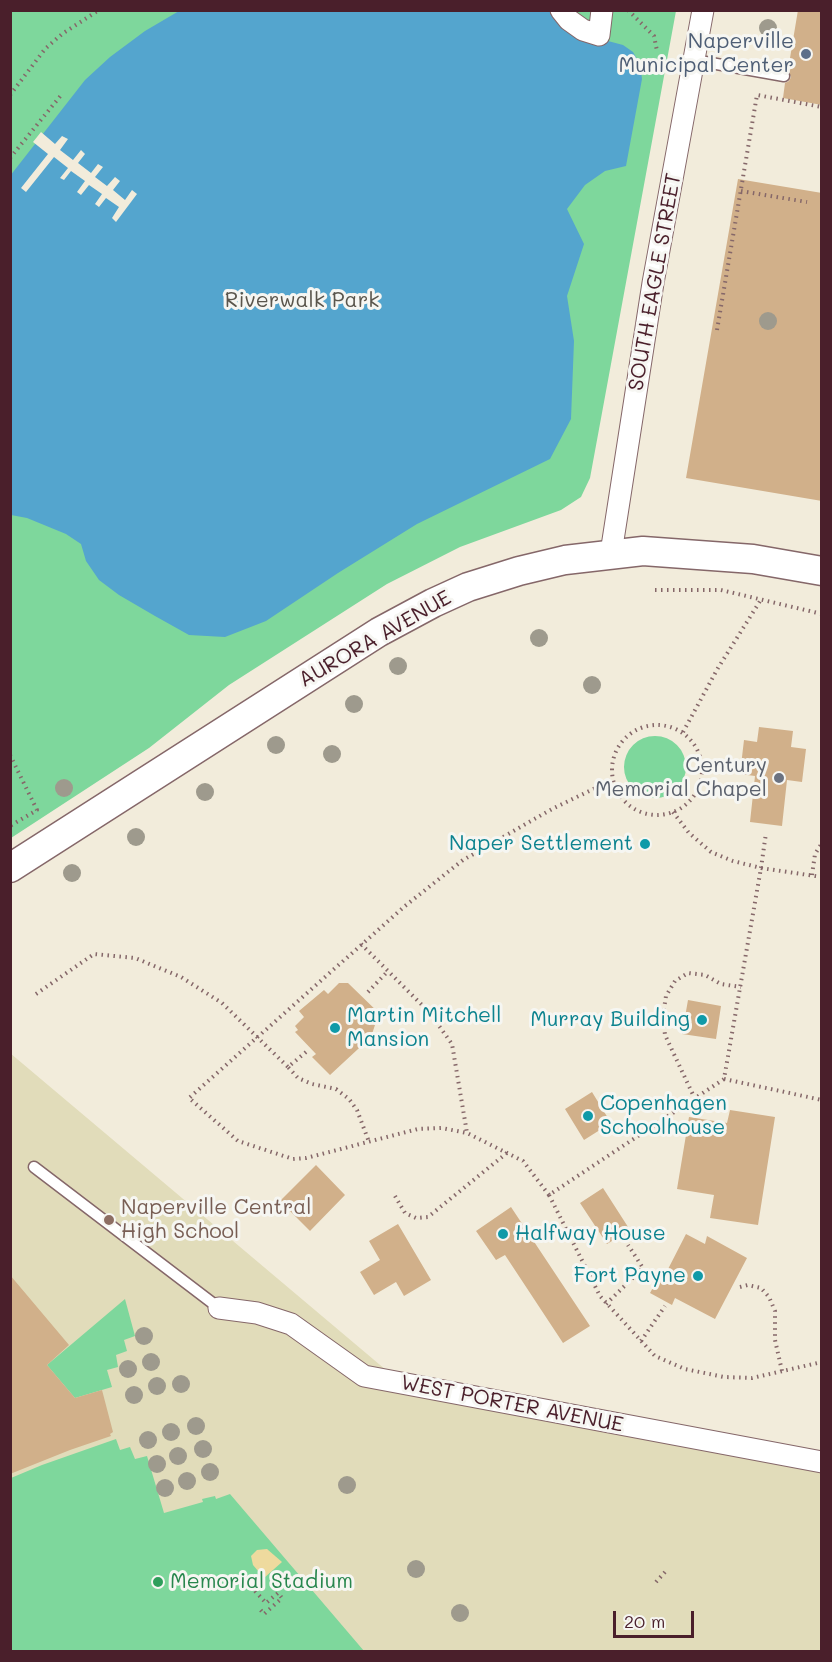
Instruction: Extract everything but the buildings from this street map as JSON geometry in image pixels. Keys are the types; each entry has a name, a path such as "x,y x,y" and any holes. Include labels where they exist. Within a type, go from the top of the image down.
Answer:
{"main road":[{"name":"AURORA AVENUE","path":"10,868 379,632 468,587 565,560 611,553 647,551 753,559 822,571"}],"street":[{"path":"561,10 569,20 584,30 599,35 602,10"},
{"name":"SOUTH EAGLE STREET","path":"611,553 653,283 703,10"},
{"name":"WEST PORTER AVENUE","path":"219,1308 276,1317 291,1324 363,1376 822,1462"}],"lane":[{"path":"694,60 784,76"},
{"path":"33,1167 219,1308"}],"path":[{"path":"10,95 45,49 79,22 99,10"},
{"path":"628,10 654,36 657,51"},
{"path":"10,158 62,94"},
{"path":"717,330 757,95 822,107"},
{"path":"741,191 807,202"},
{"path":"655,590 721,590 822,614"},
{"path":"682,732 718,668 762,598"},
{"path":"653,724 668,726 682,732 693,742 700,754 702,775 695,795 673,812 658,815 642,813 629,806 618,794 612,780 611,765 616,750 625,737 653,724"},
{"path":"10,826 37,810 11,758"},
{"path":"612,780 552,809 463,860 361,944 189,1098 238,1141 293,1159 306,1158 418,1129 442,1128 467,1133 523,1161 549,1195 600,1296 655,1356 694,1371 724,1377 752,1378 822,1362"},
{"path":"673,812 689,833 711,852 733,861 761,868 822,877"},
{"path":"549,1195 724,1079 766,833"},
{"path":"812,875 815,854 822,843"},
{"path":"361,944 429,1012 452,1044 467,1133"},
{"path":"36,994 94,954 135,958 182,977 222,1003 298,1078 312,1084 336,1089 350,1099 357,1110 369,1142"},
{"path":"368,992 387,972"},
{"path":"695,1099 664,1035 663,1015 666,996 675,981 688,973 705,975 721,984 741,987"},
{"path":"288,1067 306,1052"},
{"path":"724,1079 822,1100"},
{"path":"395,1196 405,1212 416,1218 428,1217 508,1152"},
{"path":"606,1304 643,1268 628,1245"},
{"path":"740,1287 748,1285 761,1288 769,1297 775,1311 775,1340 782,1371"},
{"path":"641,1341 665,1306"},
{"path":"822,1323 822,1344"},
{"path":"656,1582 665,1572"},
{"path":"255,1591 266,1603 278,1593 282,1598 264,1614 258,1607"}],"shaded area":[{"name":"Naperville Central High School","path":"10,1053 405,1386 821,1463 821,1651 11,1651"}],"green space":[{"name":"Riverwalk Park","path":"11,11 676,11 590,478 581,497 561,510 460,547 387,584 229,685 149,748 11,838"},
{"path":"649,736 661,736 677,745 684,755 686,767 684,779 677,789 661,798 649,798 638,793 629,784 624,773 624,761 629,750 638,741"},
{"path":"125,1299 135,1336 124,1340 127,1351 116,1355 118,1367 107,1370 112,1387 75,1398 47,1365"},
{"name":"Memorial Stadium","path":"116,1439 120,1450 130,1447 135,1459 147,1456 164,1513 203,1502 202,1499 215,1496 216,1499 230,1494 364,1651 11,1652 11,1478"}],"sand":[{"path":"267,1549 282,1562 264,1578 253,1565 251,1556 257,1550"}],"water":[{"name":"Riverwalk Park","path":"179,11 561,11 608,41 623,45 633,52 640,64 642,79 626,166 605,171 585,185 567,209 584,244 567,296 574,341 571,419 550,459 417,524 266,621 225,637 189,635 155,616 119,595 99,580 86,561 81,544 66,534 27,518 11,515 10,176 85,80 110,57 145,31"}],"pier":[{"path":"41,132 55,144 62,136 68,139 60,150 73,160 81,150 85,154 78,163 91,173 98,164 103,167 95,177 107,186 115,177 120,181 113,190 125,200 132,190 137,194 116,222 112,218 119,207 106,198 99,207 95,204 102,194 89,185 81,195 77,192 85,181 71,171 64,180 60,178 68,168 54,157 26,192 21,188 48,154 33,142"}],"place":[{"name":"Naperville Municipal Center","path":"806,54"},
{"name":"Century Memorial Chapel","path":"779,778"},
{"name":"Naper Settlement","path":"645,844"},
{"name":"Murray Building","path":"702,1020"},
{"name":"Martin Mitchell Mansion","path":"335,1028"},
{"name":"Copenhagen Schoolhouse","path":"588,1116"},
{"name":"Naperville Central High School","path":"109,1220"},
{"name":"Halfway House","path":"503,1234"},
{"name":"Fort Payne","path":"698,1276"},
{"name":"Memorial Stadium","path":"158,1582"}]}
